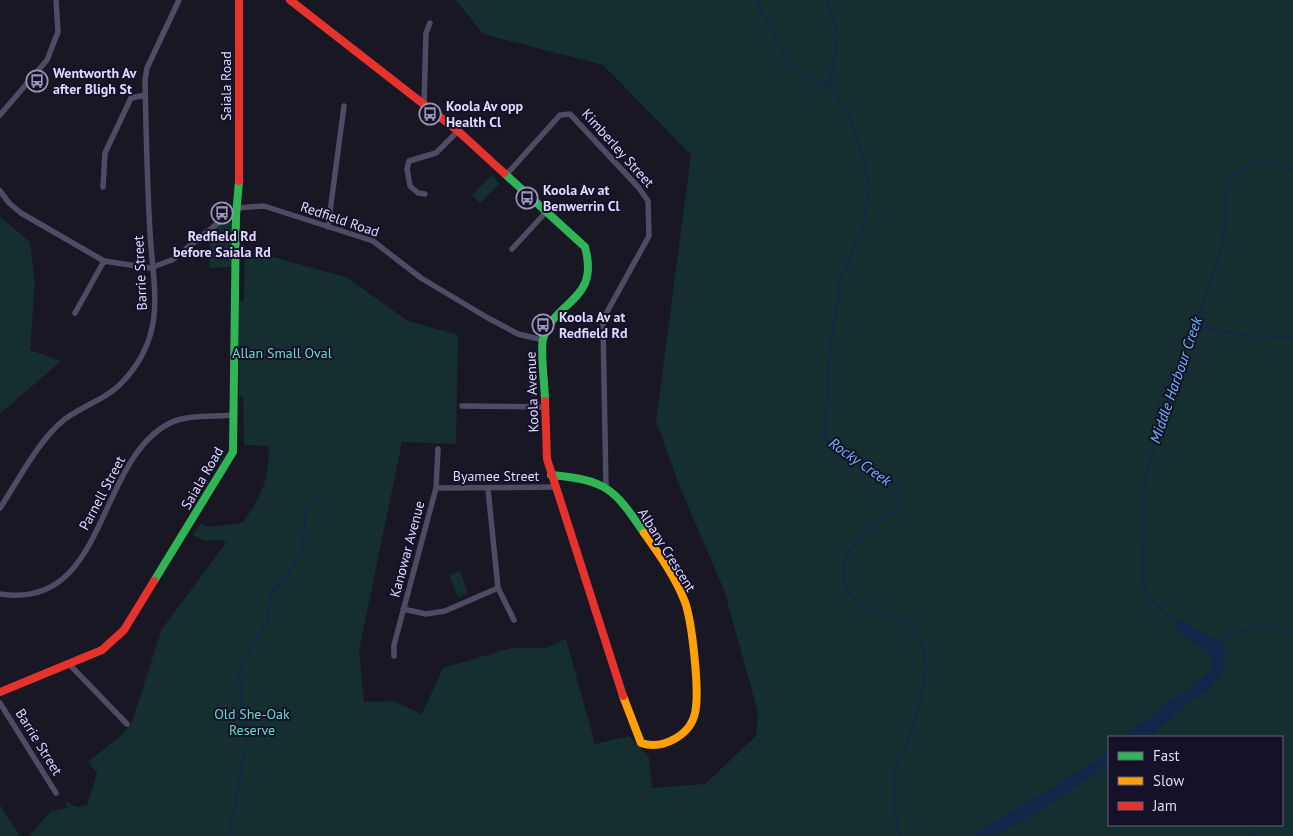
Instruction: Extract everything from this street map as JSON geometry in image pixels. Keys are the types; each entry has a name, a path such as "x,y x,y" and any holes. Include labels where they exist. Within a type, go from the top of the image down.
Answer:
{"street":[{"path":"0,115 47,60 58,32 56,0"},
{"name":"Barrie Street","path":"0,508 49,434 66,419 110,394 139,362 148,345 155,315 156,297 150,233 145,95 147,68 179,0"},
{"name":"Saiala Road","path":"0,692 102,650 124,630 233,452 237,208 239,202 239,0"},
{"name":"Koola Avenue","path":"290,0 458,130 585,247 590,263 588,278 584,286 551,324 543,340 548,460 551,475 613,666 641,743"},
{"path":"424,104 426,34 430,23"},
{"path":"103,186 105,153 131,98 145,95"},
{"path":"328,227 344,106"},
{"name":"Kimberley Street","path":"507,174 560,115 565,113 574,117 639,188 648,202 649,236 606,312 603,324 606,487"},
{"path":"425,194 418,193 410,186 407,169 409,161 436,153 458,130"},
{"path":"0,191 8,203 21,213 104,261 154,268 172,260 237,208"},
{"name":"Redfield Road","path":"237,208 264,206 373,241 422,278 488,318 518,334 543,340"},
{"path":"512,249 546,211"},
{"path":"75,312 104,261"},
{"path":"462,406 546,407"},
{"name":"Parnell Street","path":"0,594 26,595 50,589 72,572 87,548 138,452 152,435 172,422 192,418 234,416"},
{"name":"Kanowar Avenue","path":"394,656 394,645 403,609 436,488 438,448"},
{"name":"Albany Crescent","path":"551,475 578,477 606,487 621,501 649,540 685,604 696,698 694,715 673,740 660,746 641,743"},
{"name":"Byamee Street","path":"436,488 555,487"},
{"path":"488,489 498,588 514,620"},
{"path":"403,609 426,614 445,611 498,588"},
{"path":"68,663 127,724"},
{"name":"Barrie Street","path":"0,703 56,793"}],"green space":[{"path":"456,0 1293,0 1293,836 29,836 51,811 67,808 65,801 77,807 87,805 97,773 88,762 124,733 132,721 162,629 226,543 221,540 205,541 193,535 201,523 208,527 242,523 255,505 263,487 268,468 269,446 244,445 243,396 239,396 239,301 244,301 245,253 258,253 346,277 408,321 458,335 456,444 402,442 359,651 364,702 393,701 422,714 443,668 511,648 545,648 566,639 595,744 629,736 649,757 652,788 705,784 756,736 758,712 724,590 679,485 656,421 691,155 603,65 483,34"},
{"path":"492,175 500,184 480,203 472,195"},
{"path":"0,217 30,242 35,282 30,350 61,361 0,414"},
{"path":"225,221 232,223 233,267 209,268 210,232"},
{"path":"460,571 468,593 458,597 449,575"},
{"path":"0,805 20,836 0,836"}],"water":[{"path":"1180,620 1224,645 1225,658 1222,673 1208,690 1182,708 1150,736 1126,736 1169,701 1187,691 1214,667 1212,656 1175,628"},
{"path":"1108,752 1108,765 1035,814 994,836 972,836"}],"waterway":[{"name":"Rocky Creek","path":"756,0 790,66 808,79 829,85 846,109 858,140 870,186 863,227 840,282 829,358 825,439 854,461 886,478 902,491 901,505 858,540 851,548 844,568 850,594 867,607 900,619 910,625 916,632 923,648 925,660 924,686 917,714 904,751 897,764 894,786 894,803 900,836"},
{"path":"828,0 838,39 829,85"},
{"name":"Middle Harbour Creek","path":"1178,623 1148,598 1141,578 1144,542 1144,487 1157,431 1220,255 1225,225 1227,176 1252,165 1268,162 1276,163 1293,172"},
{"path":"1194,326 1246,335 1293,338"},
{"path":"229,836 246,745 239,671 268,619 270,595 302,556 306,510 317,495"},
{"path":"1218,644 1235,634 1254,628 1274,627 1293,633"},
{"path":"1241,826 1255,836"}],"traffic: fast":[{"path":"504,173 585,247 588,265 586,279 581,290 557,315 543,339 545,401"},
{"path":"154,581 233,452 236,216 239,181"},
{"path":"551,475 585,480 607,489 625,506 644,533"}],"traffic: slow":[{"path":"623,696 641,743 649,745 666,743 674,739 687,728 695,713 697,690 688,612 672,575 644,533"}],"traffic: jam":[{"path":"239,0 239,181"},
{"path":"290,0 458,131 504,173"},
{"path":"545,401 547,459 623,696"},
{"path":"0,692 102,650 124,630 154,581"}],"place":[{"name":"Wentworth Av after Bligh St","path":"37,81"},
{"name":"Koola Av opp Health Cl","path":"430,114"},
{"name":"Koola Av at Benwerrin Cl","path":"527,198"},
{"name":"Redfield Rd before Saiala Rd","path":"222,213"},
{"name":"Koola Av at Redfield Rd","path":"543,325"}],"park label":[{"name":"Allan Small Oval","path":"282,353"},
{"name":"Old She-Oak Reserve","path":"252,722"}]}
